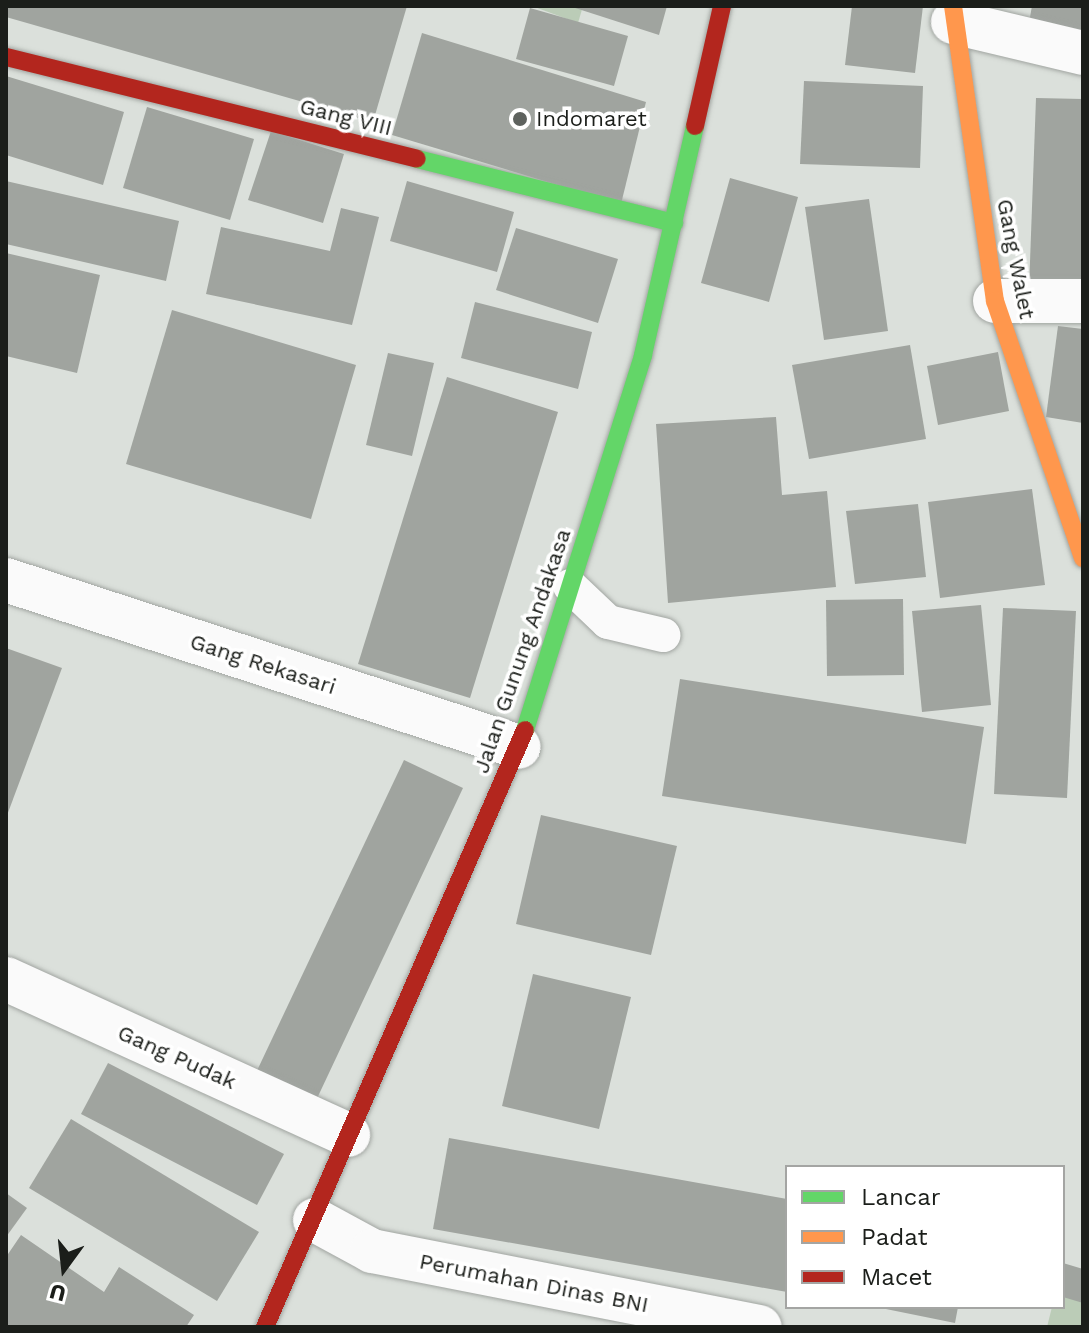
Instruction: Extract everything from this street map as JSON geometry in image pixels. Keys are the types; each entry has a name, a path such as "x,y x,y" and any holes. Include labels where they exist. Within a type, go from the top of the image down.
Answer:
{"street":[{"name":"Jalan Gunung Andakasa","path":"265,1327 315,1220 348,1135 519,747 643,355 722,6"},
{"path":"953,14 1083,53"},
{"name":"Gang Walet","path":"953,14 995,301 1083,558"},
{"name":"Gang VIII","path":"6,57 674,223"},
{"path":"995,301 1083,301"},
{"name":"Gang Rekasari","path":"6,580 519,747"},
{"name":"Gang Pudak","path":"6,979 348,1135"},
{"name":"Perumahan Dinas BNI","path":"315,1220 372,1251 760,1327"}],"lane":[{"path":"570,586 608,622 663,635"}],"green space":[{"path":"532,6 583,6 578,23"},
{"path":"1065,1268 1083,1273 1083,1327 1047,1327 1052,1309 1065,1309"}],"building":[{"path":"6,6 407,6 373,122 6,17"},
{"path":"569,6 667,6 659,35"},
{"path":"852,6 923,6 915,73 845,65"},
{"path":"1032,6 1083,6 1083,39 1028,28"},
{"path":"530,8 628,36 614,86 516,59"},
{"name":"Indomaret","path":"422,33 646,102 621,204 392,135"},
{"path":"6,76 124,112 103,185 6,155"},
{"path":"804,81 923,86 920,168 800,164"},
{"path":"1036,98 1083,99 1083,292 1029,289"},
{"path":"147,107 254,139 230,220 123,188"},
{"path":"271,131 344,154 323,223 248,200"},
{"path":"730,178 798,197 769,302 701,283"},
{"path":"6,181 179,221 166,281 6,244"},
{"path":"407,181 514,212 497,272 390,241"},
{"path":"869,199 888,331 824,340 805,207"},
{"path":"341,208 379,217 352,325 206,294 221,227 330,251"},
{"path":"516,228 618,259 598,323 496,290"},
{"path":"6,253 100,275 77,373 6,356"},
{"path":"475,302 592,332 578,389 461,358"},
{"path":"172,310 356,365 311,519 126,464"},
{"path":"1058,326 1083,329 1083,423 1046,417"},
{"path":"910,345 926,439 809,459 792,365"},
{"path":"998,352 1009,411 938,425 927,366"},
{"path":"388,353 434,363 412,456 366,445"},
{"path":"447,377 558,412 470,698 358,664"},
{"path":"776,417 782,495 827,491 836,587 668,603 656,424"},
{"path":"1032,489 1045,585 940,598 928,502"},
{"path":"918,504 926,577 855,584 846,511"},
{"path":"903,599 904,675 827,676 826,600"},
{"path":"981,605 991,705 922,712 912,611"},
{"path":"1003,608 1076,611 1067,798 994,794"},
{"path":"6,648 62,668 6,818"},
{"path":"680,679 984,727 966,844 662,796"},
{"path":"404,760 463,788 313,1107 253,1079"},
{"path":"541,815 677,846 651,955 516,924"},
{"path":"533,974 631,997 599,1129 502,1106"},
{"path":"108,1063 284,1154 257,1205 81,1114"},
{"path":"71,1119 259,1232 217,1301 29,1188"},
{"path":"449,1138 785,1199 785,1292 433,1229"},
{"path":"6,1193 27,1208 6,1237"},
{"path":"21,1235 104,1292 119,1267 194,1315 186,1327 6,1327 6,1257"},
{"path":"1065,1264 1083,1269 1083,1303 1065,1298"},
{"path":"886,1309 958,1309 955,1323"}],"traffic: fast":[{"path":"525,730 643,355 695,126"},
{"path":"417,159 674,223"}],"traffic: slow":[{"path":"953,6 995,301 1083,558"}],"traffic: jam":[{"path":"695,126 722,6"},
{"path":"6,57 417,159"},
{"path":"265,1327 525,730"}],"place":[{"name":"Indomaret","path":"520,119"}]}
